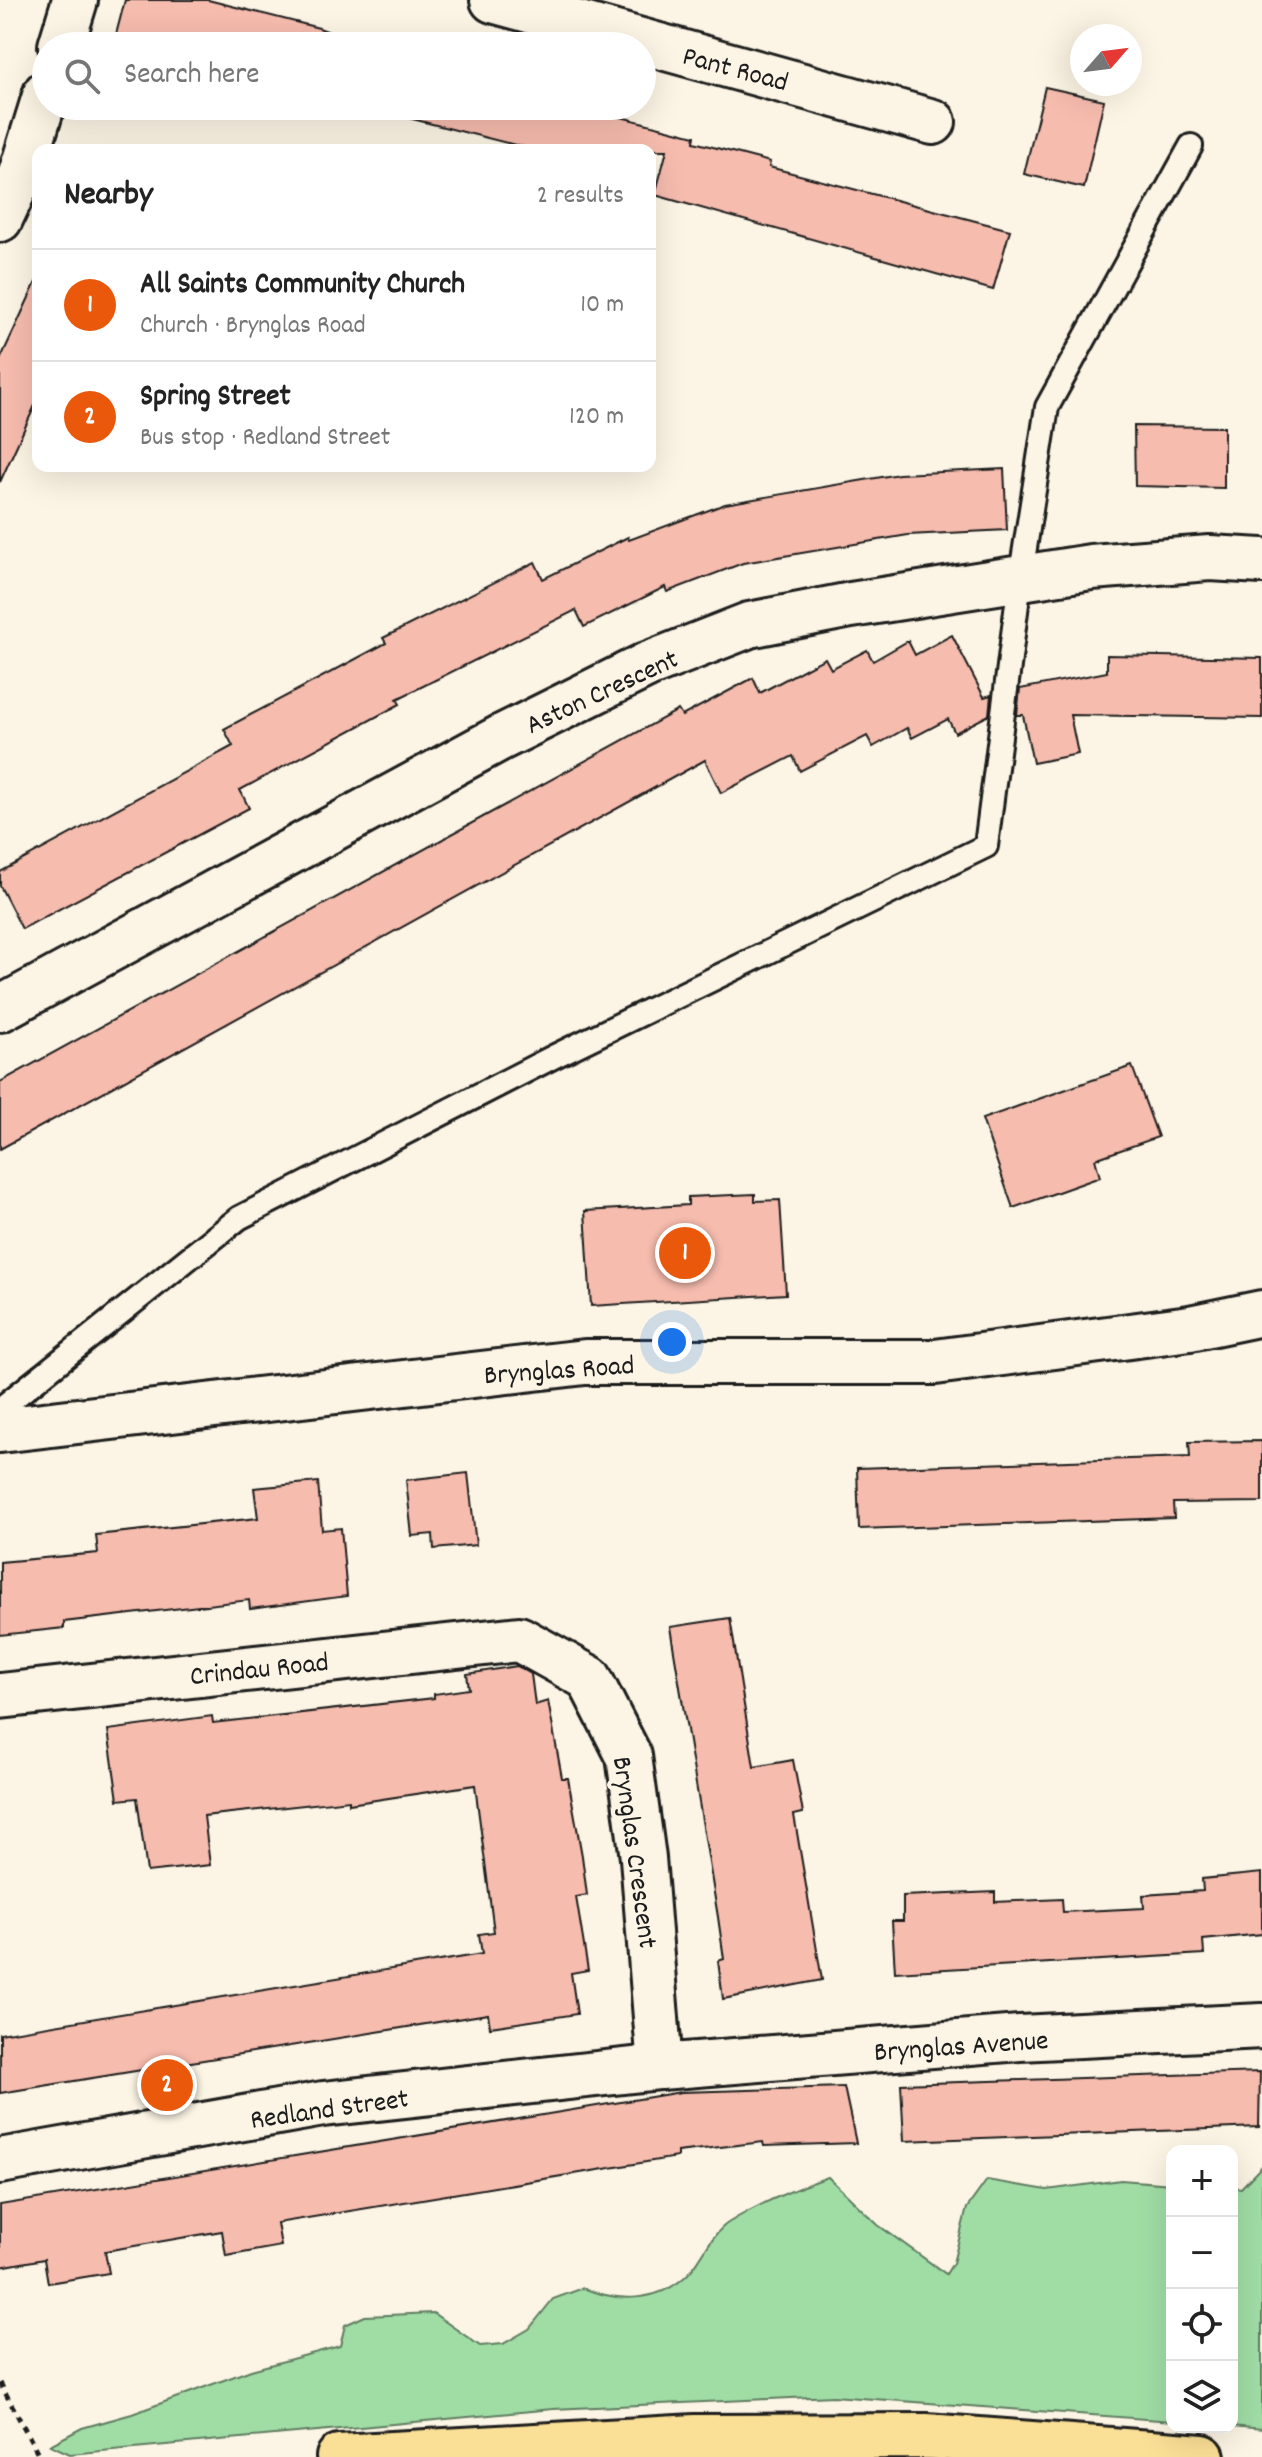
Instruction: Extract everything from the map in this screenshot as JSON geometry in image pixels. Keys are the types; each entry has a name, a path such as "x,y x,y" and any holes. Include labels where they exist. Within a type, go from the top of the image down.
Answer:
{"main road":[{"path":"339,2457 412,2450 695,2437 926,2436 1202,2457"}],"street":[{"path":"65,32 75,0"},
{"name":"Pant Road","path":"493,0 608,32"},
{"name":"Pant Road","path":"656,45 933,122"},
{"path":"0,219 21,174 38,120"},
{"name":"Aston Crescent","path":"0,1009 502,737 647,665 749,625 851,605 1091,567 1210,558 1262,561"},
{"name":"Brynglas Road","path":"0,1430 585,1362 935,1362 1190,1328 1262,1313"},
{"name":"Crindau Road","path":"0,1696 519,1639"},
{"name":"Brynglas Crescent","path":"519,1639 589,1678 629,1756 643,1858 660,2067"},
{"name":"Brynglas Avenue","path":"660,2067 1020,2038 1262,2026"},
{"name":"Redland Street","path":"0,2161 323,2104 660,2067"}],"lane":[{"path":"0,1409 239,1218 555,1056 986,846 1020,580 1047,407 1191,146"}],"path":[{"path":"0,2383 40,2457"}],"green space":[{"path":"1262,2166 1262,2429 1238,2427 1238,2188"},
{"path":"828,2177 878,2225 946,2274 953,2263 967,2208 987,2180 1047,2190 1121,2180 1166,2184 1166,2421 833,2396 553,2409 70,2454 50,2445 82,2428 132,2414 251,2370 340,2346 345,2325 365,2316 433,2313 480,2346 503,2344 529,2329 553,2299 583,2288 623,2297 662,2291 686,2276 721,2228 776,2197"}],"building":[{"path":"125,0 208,0 329,32 117,32"},
{"path":"1045,87 1070,93 1070,96 1104,100 1084,188 1024,174"},
{"path":"416,120 633,120 695,136 694,142 770,162 769,167 1010,230 993,290 656,195 667,150 656,150 656,144 511,144"},
{"path":"32,291 32,412 0,482 0,360"},
{"path":"1134,426 1224,427 1224,488 1135,486"},
{"path":"1004,469 1007,530 908,535 743,563 667,592 665,587 584,627 576,610 397,699 400,704 240,790 249,808 22,929 0,886 0,872 233,746 224,729 386,643 383,638 535,562 543,579 628,537 629,540 725,504 899,474"},
{"path":"952,635 984,697 991,695 989,715 955,733 948,719 912,738 907,728 873,747 867,736 800,771 793,756 721,793 705,760 0,1149 0,1082 678,710 682,716 753,678 760,693 825,658 831,669 867,650 873,661 908,641 915,655"},
{"path":"1107,655 1262,658 1262,718 1070,715 1078,754 1033,763 1023,715 1017,715 1020,689 1107,672"},
{"path":"1132,1066 1158,1137 1095,1159 1100,1177 1013,1208 982,1119"},
{"path":"755,1194 755,1201 780,1200 786,1294 591,1306 585,1211 688,1205 688,1197"},
{"path":"1262,1441 1262,1502 1173,1503 1174,1518 859,1529 857,1468 1190,1457 1189,1442"},
{"path":"468,1473 476,1545 434,1549 433,1534 412,1536 406,1480"},
{"path":"318,1482 322,1530 341,1528 347,1596 250,1609 249,1600 64,1622 64,1628 0,1635 0,1562 98,1553 96,1535 258,1518 254,1488"},
{"path":"730,1618 754,1767 793,1760 803,1813 794,1815 822,1980 723,1999 718,1961 724,1959 670,1627"},
{"path":"517,1666 531,1674 535,1705 548,1701 562,1778 568,1778 582,1856 587,1895 576,1897 588,1970 571,1973 577,2014 490,2027 488,2014 0,2093 0,2034 482,1954 479,1934 494,1932 475,1785 349,1804 349,1800 204,1816 210,1865 147,1872 137,1798 118,1800 108,1730 212,1716 213,1723 434,1698 434,1694 469,1689 467,1674"},
{"path":"1262,1873 1262,1934 1203,1940 1204,1954 895,1972 892,1921 903,1921 903,1896 995,1892 995,1902 1062,1899 1063,1912 1144,1908 1143,1895 1203,1891 1202,1879"},
{"path":"1260,2072 1259,2127 904,2141 901,2084"},
{"path":"844,2087 856,2143 764,2146 763,2142 677,2152 677,2157 277,2223 281,2246 226,2256 222,2231 105,2251 109,2273 48,2283 44,2259 0,2267 0,2205 681,2092"}],"place":[{"name":"All Saints Community Church","path":"685,1253"},
{"name":"Spring Street","path":"167,2085"}]}
